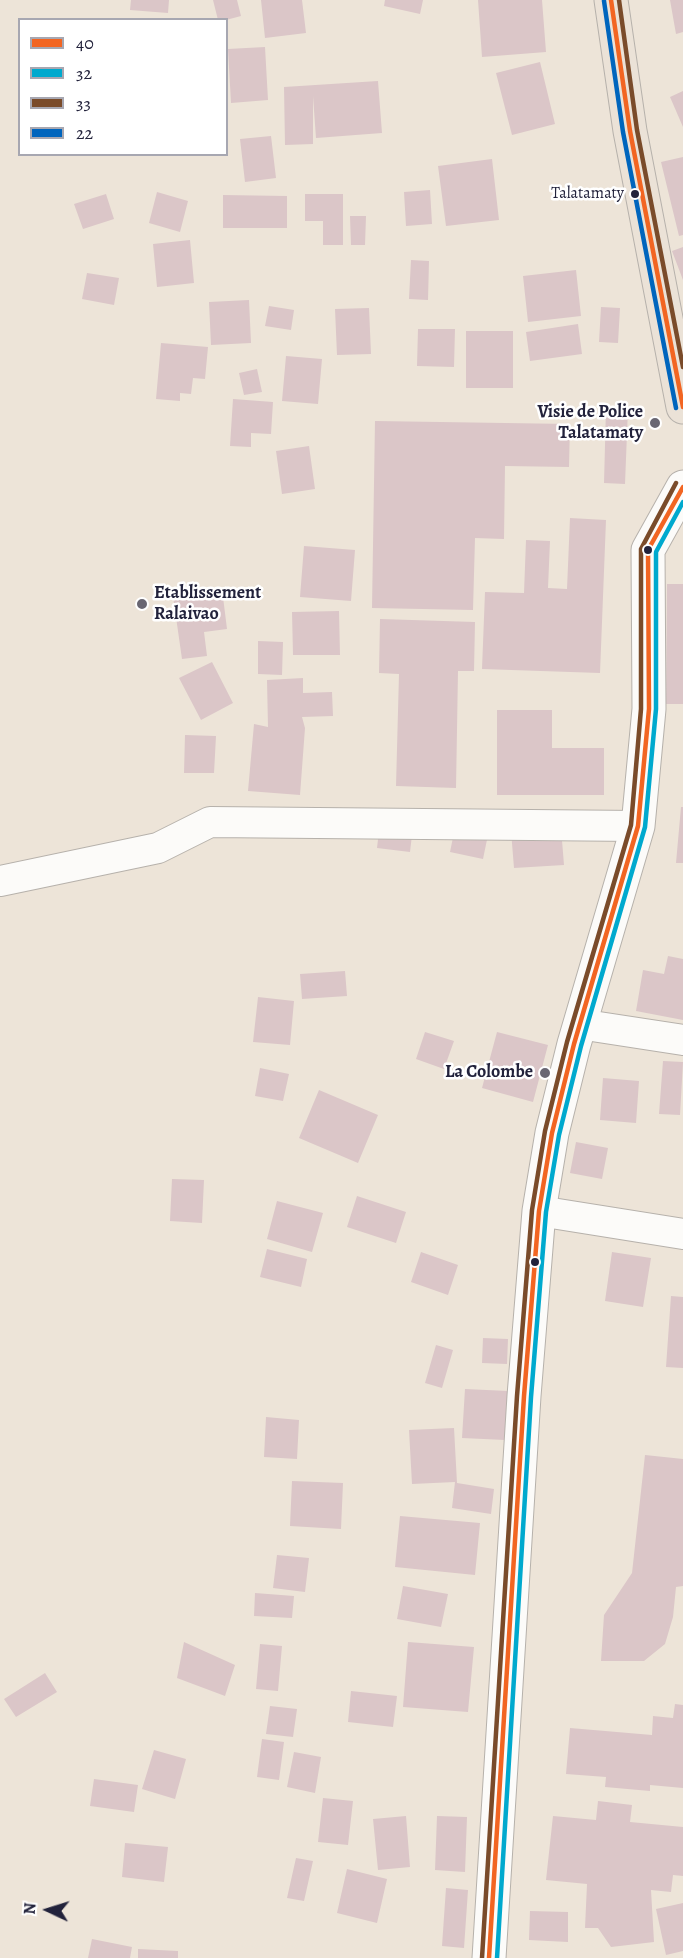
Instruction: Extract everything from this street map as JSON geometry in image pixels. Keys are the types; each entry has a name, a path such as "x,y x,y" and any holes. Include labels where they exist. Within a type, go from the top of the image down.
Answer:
{"main road":[{"path":"611,0 630,131 683,407"}],"street":[{"path":"489,1958 524,1396 539,1211 552,1133 579,1024 638,826 649,709 648,550 683,487"},
{"path":"0,881 158,848 210,822 638,826"},
{"path":"579,1024 683,1040"},
{"path":"539,1211 683,1234"}],"building":[{"path":"131,0 169,0 168,13 130,10"},
{"path":"213,0 237,0 241,16 228,19 218,18"},
{"path":"261,0 302,0 306,33 265,38"},
{"path":"385,0 423,0 420,14 384,6"},
{"path":"478,0 542,0 546,52 482,57"},
{"path":"670,0 683,0 683,32 676,34"},
{"path":"265,47 268,100 231,103 228,49"},
{"path":"540,62 555,124 512,135 496,73"},
{"path":"378,81 382,133 316,138 313,96 313,144 285,145 284,87"},
{"path":"683,91 683,127 670,97"},
{"path":"271,136 276,178 245,182 240,139"},
{"path":"683,157 683,235 679,236 661,162"},
{"path":"492,159 499,220 446,226 438,166"},
{"path":"430,190 432,224 406,226 404,192"},
{"path":"157,192 188,201 180,232 149,223"},
{"path":"106,194 114,219 83,229 74,204"},
{"path":"305,194 343,194 343,245 323,245 323,221 305,221"},
{"path":"223,195 287,196 287,228 223,228"},
{"path":"350,216 366,216 365,245 351,245"},
{"path":"190,240 194,283 157,287 153,244"},
{"path":"683,247 683,280 672,251"},
{"path":"411,260 429,261 428,300 409,299"},
{"path":"576,270 581,316 528,322 523,276"},
{"path":"87,273 119,278 114,305 82,299"},
{"path":"249,300 251,343 211,345 209,302"},
{"path":"269,306 294,310 291,330 265,326"},
{"path":"601,307 620,308 618,343 599,342"},
{"path":"369,308 371,354 337,355 335,309"},
{"path":"578,324 582,354 530,361 526,332"},
{"path":"418,329 455,329 454,367 417,366"},
{"path":"466,331 513,331 513,388 466,388"},
{"path":"161,343 208,347 205,379 193,378 191,394 180,393 180,401 156,399"},
{"path":"286,356 322,359 318,404 282,401"},
{"path":"257,369 262,392 244,395 239,373"},
{"path":"233,399 273,402 271,434 251,433 251,447 230,446"},
{"path":"606,408 628,408 625,484 604,483"},
{"path":"375,421 570,424 569,467 505,466 504,539 475,538 473,610 372,608"},
{"path":"309,446 315,489 282,494 276,451"},
{"path":"570,518 606,520 600,673 482,669 485,592 524,593 526,540 550,541 548,588 567,589"},
{"path":"304,546 355,550 351,601 300,597"},
{"path":"667,584 683,584 683,704 666,704"},
{"path":"222,589 227,629 204,632 207,656 182,659 173,596"},
{"path":"339,611 340,655 293,655 292,612"},
{"path":"380,619 475,622 474,671 458,671 456,788 396,786 399,674 379,673"},
{"path":"258,641 283,642 282,675 258,674"},
{"path":"212,662 233,703 201,720 179,678"},
{"path":"303,678 303,693 332,692 333,716 302,717 305,728 300,795 248,791 254,724 268,727 267,680"},
{"path":"497,710 552,710 552,748 604,748 604,795 497,795"},
{"path":"185,735 216,736 214,773 184,773"},
{"path":"681,807 683,807 683,863 676,863"},
{"path":"457,818 490,825 483,859 450,852"},
{"path":"561,828 564,865 514,868 511,831"},
{"path":"379,831 412,835 410,852 377,848"},
{"path":"668,956 683,959 683,1020 636,1011 643,970 664,974"},
{"path":"345,971 347,996 302,999 300,974"},
{"path":"258,997 294,1001 290,1045 253,1042"},
{"path":"425,1032 454,1041 444,1069 416,1059"},
{"path":"497,1032 548,1045 533,1102 482,1088"},
{"path":"663,1061 683,1062 680,1115 659,1114"},
{"path":"260,1068 289,1074 283,1101 255,1096"},
{"path":"603,1078 639,1081 636,1123 600,1120"},
{"path":"319,1090 378,1115 358,1163 299,1138"},
{"path":"576,1142 608,1148 602,1179 570,1173"},
{"path":"172,1179 204,1180 202,1223 170,1221"},
{"path":"357,1196 406,1212 396,1243 347,1227"},
{"path":"277,1201 323,1213 312,1252 267,1239"},
{"path":"267,1249 307,1259 301,1287 260,1277"},
{"path":"421,1252 458,1265 448,1295 411,1282"},
{"path":"612,1252 651,1258 643,1307 605,1301"},
{"path":"671,1296 683,1297 683,1368 666,1367"},
{"path":"483,1338 508,1339 507,1364 482,1363"},
{"path":"436,1345 453,1350 442,1388 425,1383"},
{"path":"465,1389 508,1391 505,1440 462,1438"},
{"path":"266,1417 299,1420 297,1459 264,1457"},
{"path":"454,1428 457,1483 494,1489 491,1514 452,1508 455,1482 412,1484 409,1430"},
{"path":"645,1455 683,1459 683,1586 676,1587 673,1617 665,1644 644,1661 601,1661 604,1615 632,1573"},
{"path":"292,1481 343,1483 341,1529 290,1526"},
{"path":"400,1516 480,1523 475,1575 395,1567"},
{"path":"277,1555 309,1558 305,1592 273,1588"},
{"path":"403,1586 448,1594 441,1627 397,1619"},
{"path":"255,1593 294,1596 292,1618 254,1616"},
{"path":"184,1642 235,1665 225,1696 177,1678"},
{"path":"408,1642 474,1647 468,1712 403,1707"},
{"path":"260,1644 282,1646 278,1691 256,1689"},
{"path":"45,1673 57,1692 16,1717 4,1699"},
{"path":"351,1691 397,1696 393,1727 348,1722"},
{"path":"675,1704 683,1705 683,1788 650,1785 650,1791 605,1787 606,1777 566,1774 570,1728 652,1735 653,1716 673,1718"},
{"path":"270,1706 297,1709 293,1737 266,1734"},
{"path":"262,1739 284,1742 279,1780 257,1777"},
{"path":"154,1750 186,1759 175,1799 142,1789"},
{"path":"294,1752 321,1757 315,1793 287,1787"},
{"path":"94,1779 138,1785 134,1812 90,1806"},
{"path":"323,1798 353,1801 348,1845 318,1842"},
{"path":"598,1801 632,1805 630,1822 683,1827 683,1876 673,1875 671,1892 651,1890 654,1942 611,1947 598,1928 585,1928 587,1884 546,1880 553,1816 596,1820"},
{"path":"406,1816 410,1867 378,1870 373,1819"},
{"path":"437,1816 467,1817 465,1872 435,1870"},
{"path":"125,1843 168,1847 164,1882 122,1877"},
{"path":"296,1858 313,1861 304,1901 287,1898"},
{"path":"347,1869 387,1879 377,1923 337,1913"},
{"path":"446,1888 468,1890 464,1948 442,1946"},
{"path":"683,1903 683,1951 666,1955 656,1909"},
{"path":"530,1911 568,1912 568,1942 529,1940"},
{"path":"92,1939 132,1947 130,1958 88,1958"},
{"path":"138,1949 178,1951 178,1958 138,1958"}],"transit line":[{"name":"40","path":"611,0 630,131 683,407"},
{"name":"33","path":"619,0 637,130 683,367"},
{"name":"22","path":"604,1 623,132 676,408"},
{"name":"33","path":"482,1958 517,1396 532,1210 545,1131 567,1042 631,825 641,709 641,549 676,483"},
{"name":"40","path":"489,1958 524,1396 539,1211 552,1133 574,1044 638,826 649,709 648,550 683,487"},
{"name":"32","path":"497,1958 531,1397 546,1212 559,1135 581,1046 645,827 656,709 656,552 683,502"}],"place":[{"name":"Talatamaty","path":"635,194"},
{"name":"Visie de Police Talatamaty","path":"655,423"},
{"name":"Etablissement Ralaivao","path":"142,604"},
{"name":"La Colombe","path":"545,1073"}]}
